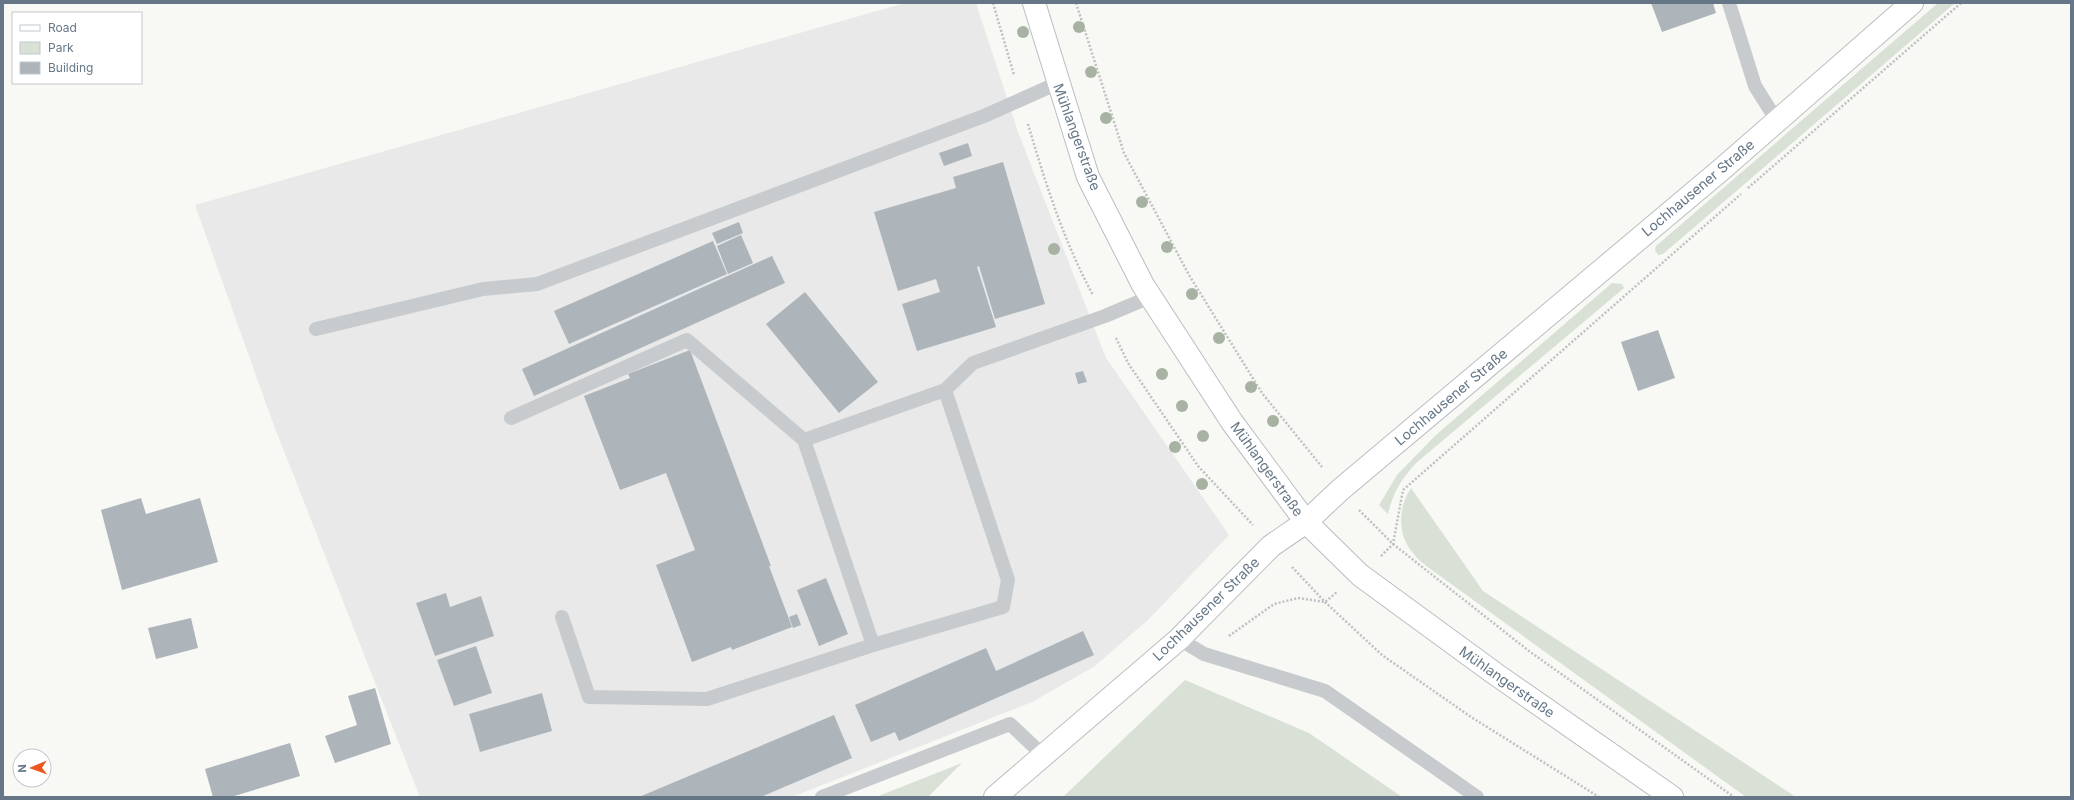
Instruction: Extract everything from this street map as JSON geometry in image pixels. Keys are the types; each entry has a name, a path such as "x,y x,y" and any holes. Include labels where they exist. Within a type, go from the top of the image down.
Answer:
{"street":[{"name":"Mühlangerstraße","path":"1034,3 1088,177 1150,297 1232,422 1306,522 1360,575 1494,673 1672,797"},
{"name":"Lochhausener Straße","path":"995,797 1179,639 1271,546 1306,522 1340,490 1777,121 1912,3"}],"lane":[{"path":"1728,3 1755,86 1777,121"},
{"path":"316,329 483,289 537,284 984,116 1058,83"},
{"path":"804,440 945,390 973,364 1105,316 1150,297"},
{"path":"510,418 687,340 804,440 873,646"},
{"path":"562,618 589,697 707,699 873,646 1003,607 1008,580 945,390"},
{"path":"1179,639 1204,654 1325,691 1478,797"},
{"path":"822,797 1010,724 1043,755"}],"path":[{"path":"1076,3 1124,153 1189,275 1262,393 1340,490 1393,544 1529,651 1734,797"},
{"path":"1393,544 1403,490 1725,207 1961,3"},
{"path":"1271,546 1325,602 1382,655 1471,717 1599,797"}],"shaded area":[{"path":"905,3 976,3 1018,132 1106,358 1229,535 1149,619 1095,666 1032,702 792,797 420,797 273,423 195,205"}],"green space":[{"path":"1938,3 1955,3 1663,254 1658,255 1655,250 1656,246"},
{"path":"1612,283 1622,284 1624,288 1416,463 1398,487 1388,514 1379,505 1397,475 1436,435"},
{"path":"1411,488 1483,591 1796,797 1746,797 1429,568 1416,557 1408,546 1402,530 1402,512"},
{"path":"1185,680 1309,733 1402,797 1063,797"},
{"path":"962,763 928,797 876,797"}],"building":[{"path":"1651,3 1713,3 1716,13 1662,32"},
{"path":"968,143 972,156 944,166 939,153"},
{"path":"1003,162 1045,304 995,319 979,266 977,267 996,327 917,351 902,304 940,292 936,279 898,291 874,212 956,188 953,177"},
{"path":"739,222 743,233 717,244 712,233"},
{"path":"741,235 753,263 728,274 717,246"},
{"path":"713,241 727,274 569,344 554,311"},
{"path":"772,256 785,283 534,396 522,369"},
{"path":"805,292 878,382 839,413 766,324"},
{"path":"1658,330 1675,378 1638,391 1621,342"},
{"path":"690,350 771,566 769,566 792,627 732,650 731,647 692,662 656,565 695,550 666,473 620,490 584,396 630,378 628,374"},
{"path":"1083,371 1087,382 1078,384 1075,373"},
{"path":"141,498 146,514 200,498 218,562 122,590 101,510"},
{"path":"826,578 848,634 819,646 797,590"},
{"path":"446,593 450,607 481,596 494,636 435,656 416,603"},
{"path":"797,614 801,625 793,628 789,617"},
{"path":"191,618 198,648 156,659 148,628"},
{"path":"1083,631 1094,655 899,741 895,732 871,742 855,705 986,648 996,671"},
{"path":"476,646 492,693 454,706 437,660"},
{"path":"375,688 391,744 335,763 325,736 357,725 348,696"},
{"path":"542,693 552,731 480,752 469,714"},
{"path":"834,715 852,758 761,797 639,797"},
{"path":"290,743 300,776 231,797 213,797 205,769"}]}
